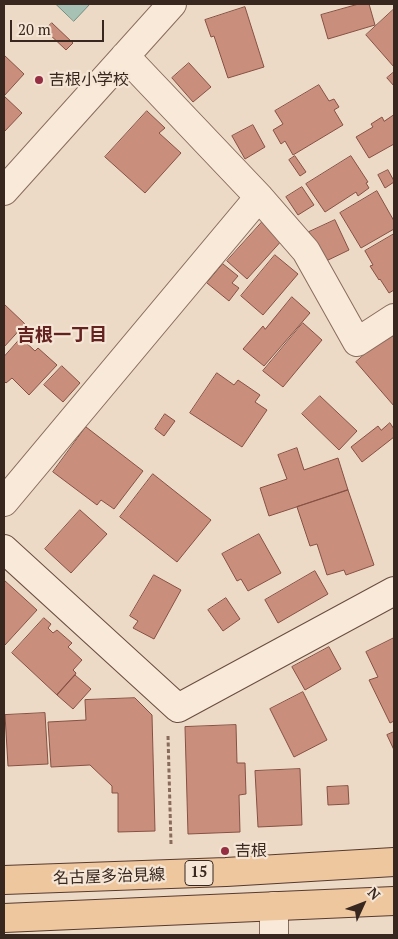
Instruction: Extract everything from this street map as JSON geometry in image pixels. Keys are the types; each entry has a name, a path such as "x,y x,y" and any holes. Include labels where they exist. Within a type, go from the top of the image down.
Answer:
{"main road":[{"name":"名古屋多治見線","path":"4,880 236,872 394,862"},
{"name":"15","path":"4,918 394,901"}],"street":[{"path":"4,191 172,4"},
{"path":"126,56 259,197 306,251 358,342 394,318"},
{"path":"4,502 259,197"},
{"path":"4,549 178,708 394,591"},
{"path":"274,906 274,935"}],"path":[{"path":"167,698 172,874"}],"shaded area":[{"path":"56,4 90,4 74,21"}],"building":[{"path":"359,4 369,4 375,25 328,39 321,15"},
{"path":"245,7 264,67 228,78 214,36 211,37 205,20"},
{"path":"394,9 394,67 366,35"},
{"path":"52,23 73,43 66,50 45,30"},
{"path":"4,55 24,74 4,96"},
{"path":"189,63 211,87 193,102 172,78"},
{"path":"394,72 394,86 387,78"},
{"path":"319,85 329,101 334,99 339,107 334,110 343,125 293,155 285,141 281,144 273,130 283,124 275,111"},
{"path":"4,96 22,113 4,132"},
{"path":"147,111 165,128 159,133 181,153 145,193 105,157"},
{"path":"394,115 394,144 369,158 356,137 373,127 371,124 382,117 384,121"},
{"path":"253,125 265,147 245,159 232,136"},
{"path":"295,156 306,172 300,176 289,160"},
{"path":"351,156 368,182 366,183 369,188 358,196 356,192 325,212 306,184"},
{"path":"388,170 394,182 385,188 378,175"},
{"path":"302,187 314,205 298,215 286,197"},
{"path":"377,191 394,221 394,229 361,248 340,213"},
{"path":"264,220 284,238 247,279 227,261"},
{"path":"335,220 349,250 324,262 309,232"},
{"path":"394,234 394,290 389,293 370,266 373,265 365,251"},
{"path":"275,255 298,274 263,315 241,296"},
{"path":"223,264 238,276 232,283 239,288 229,301 207,283"},
{"path":"292,297 310,313 264,366 243,349 263,326 265,329"},
{"path":"4,304 25,324 4,347"},
{"path":"303,323 322,340 283,387 263,371"},
{"path":"390,333 394,338 394,406 356,362"},
{"path":"21,338 35,351 38,348 57,365 29,395 12,378 6,383 4,381 4,357"},
{"path":"62,366 80,383 63,402 44,385"},
{"path":"217,373 234,385 238,380 260,395 255,402 267,410 242,447 190,413"},
{"path":"320,396 357,431 339,450 302,414"},
{"path":"165,414 175,421 164,436 155,429"},
{"path":"390,423 394,429 394,437 362,462 351,447 378,426 381,430"},
{"path":"86,427 143,471 114,509 101,500 97,505 53,472"},
{"path":"297,448 304,470 338,458 348,490 269,516 260,488 287,479 278,455"},
{"path":"153,474 211,520 177,562 120,517"},
{"path":"348,490 374,565 346,575 344,570 327,575 317,544 310,546 297,507"},
{"path":"80,510 107,534 71,573 45,549"},
{"path":"259,534 281,573 248,591 241,579 237,581 222,554"},
{"path":"315,571 328,594 278,623 265,600"},
{"path":"154,575 181,590 154,639 133,628 138,621 130,616"},
{"path":"4,580 37,610 5,645 4,644"},
{"path":"226,598 240,619 223,631 208,610"},
{"path":"44,618 51,624 48,628 53,633 57,630 72,643 68,647 82,660 73,670 76,673 75,675 57,695 12,653"},
{"path":"394,638 394,721 390,723 369,680 378,677 366,652"},
{"path":"329,647 341,669 305,690 292,667"},
{"path":"75,675 91,689 73,709 57,695"},
{"path":"303,692 327,740 294,757 270,709"},
{"path":"135,698 152,715 155,831 118,832 118,793 112,793 112,786 90,765 51,767 48,722 86,720 85,700"},
{"path":"45,713 48,764 8,766 5,715"},
{"path":"236,725 237,763 245,763 246,794 239,795 240,832 188,834 185,727"},
{"path":"394,732 394,750 387,735"},
{"path":"300,769 302,825 258,827 255,771"},
{"path":"348,786 349,804 328,805 327,787"}],"place":[{"name":"吉根小学校","path":"39,80"},
{"name":"吉根","path":"225,851"}],"district":[{"name":"吉根一丁目","path":"62,336"}]}
